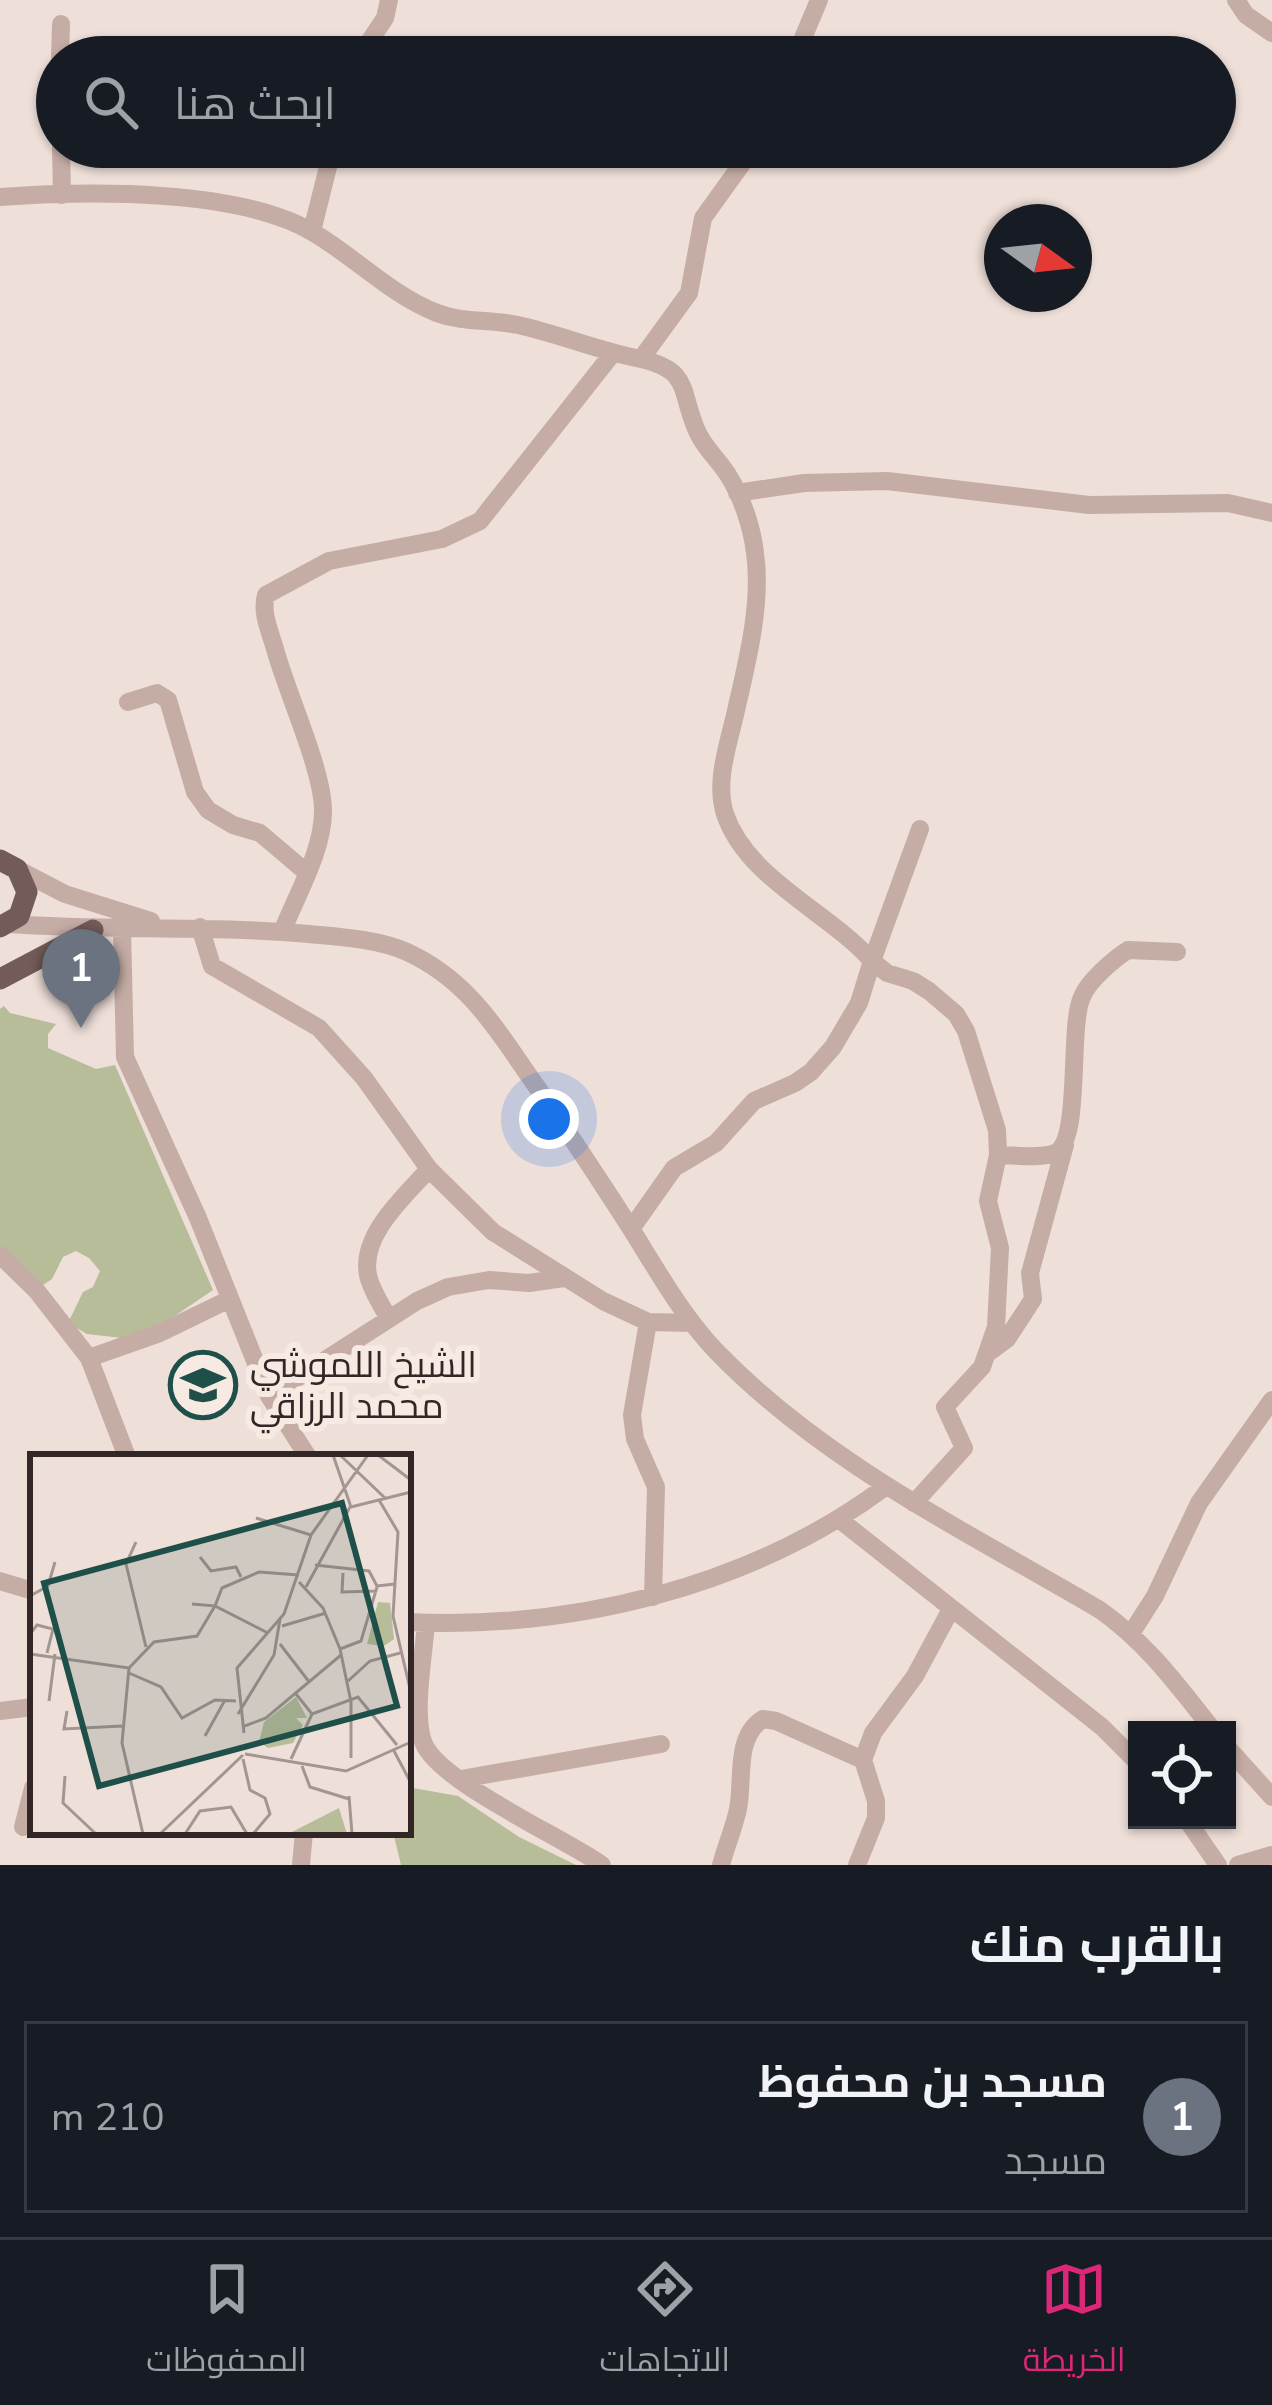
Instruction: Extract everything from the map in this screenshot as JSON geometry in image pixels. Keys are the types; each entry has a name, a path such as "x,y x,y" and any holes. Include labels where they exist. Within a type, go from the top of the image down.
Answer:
{"main road":[{"path":"4,926 25,905 24,880 5,862"},
{"path":"0,980 93,930"}],"street":[{"path":"373,36 385,18 389,0"},
{"path":"804,36 819,0"},
{"path":"1236,0 1246,15 1272,33"},
{"path":"61,24 61,36"},
{"path":"61,168 62,195"},
{"path":"312,231 328,168"},
{"path":"641,359 689,293 703,218 739,168"},
{"path":"0,197 215,202 263,212 312,231 383,283 431,310 474,322 535,329 664,365 675,373 699,436 737,493 755,549 757,573 741,691 724,766 724,810 732,829 772,876 872,961 887,973 929,991 956,1014 997,1130 998,1155 988,1201 1000,1248 1000,1304 982,1367 945,1407 964,1444 962,1454 914,1503"},
{"path":"283,932 320,836 323,812 320,784 264,612 266,595 329,561 442,539 480,521 613,353"},
{"path":"737,493 805,483 887,482 1089,506 1228,503 1272,513"},
{"path":"128,702 157,693 168,700 189,777 208,810 233,825 260,833 305,872"},
{"path":"631,1229 674,1168 716,1143 754,1101 811,1072 833,1047 859,1003 920,829"},
{"path":"5,862 65,894 173,926"},
{"path":"4,926 93,930 173,926 283,932 355,939 403,950 436,967 472,995 631,1229 660,1280 717,1352 768,1398 885,1487 1132,1632 1206,1721"},
{"path":"200,927 212,966 319,1028 364,1078 429,1169 493,1232 564,1278 648,1322 692,1323"},
{"path":"122,929 125,1057 269,1396 306,1454"},
{"path":"988,1353 1007,1339 1033,1299 1030,1273 1072,1116 1073,1026 1083,992 1128,950 1177,952"},
{"path":"998,1155 1055,1153 1065,1145"},
{"path":"389,1319 370,1281 367,1268 372,1248 382,1224 429,1169"},
{"path":"0,1255 36,1290 89,1358 126,1454"},
{"path":"269,1396 448,1287 489,1280 529,1283 564,1278"},
{"path":"89,1358 160,1333 230,1299"},
{"path":"648,1322 632,1415 634,1439 656,1486 653,1597"},
{"path":"1132,1632 1155,1596 1199,1503 1272,1400"},
{"path":"602,1865 436,1761 423,1743 417,1622 492,1621 653,1597 739,1569 840,1520 885,1487"},
{"path":"840,1520 1102,1727 1128,1753"},
{"path":"0,1581 30,1591"},
{"path":"857,1865 876,1818 876,1801 863,1760 873,1733 915,1676 950,1611"},
{"path":"0,1711 30,1707"},
{"path":"721,1865 737,1813 742,1753 754,1724 763,1719 776,1721 863,1760"},
{"path":"461,1779 661,1744"},
{"path":"1236,1757 1272,1797"},
{"path":"23,1827 30,1800"},
{"path":"1193,1829 1218,1865"},
{"path":"301,1865 304,1835"},
{"path":"1238,1865 1272,1855"}],"green space":[{"path":"4,1006 10,1013 56,1024 48,1034 48,1048 96,1069 115,1065 213,1290 160,1326 131,1339 87,1334 68,1323 100,1271 89,1258 76,1251 63,1257 52,1279 40,1287 0,1250 0,1009"},
{"path":"411,1790 458,1796 519,1837 576,1865 401,1865 394,1835 411,1835"}],"place":[{"name":"مسجد بن محفوظ","path":"81,1028"},
{"name":"الشيخ اللموشي محمد الرزاقي","path":"203,1385"}]}
